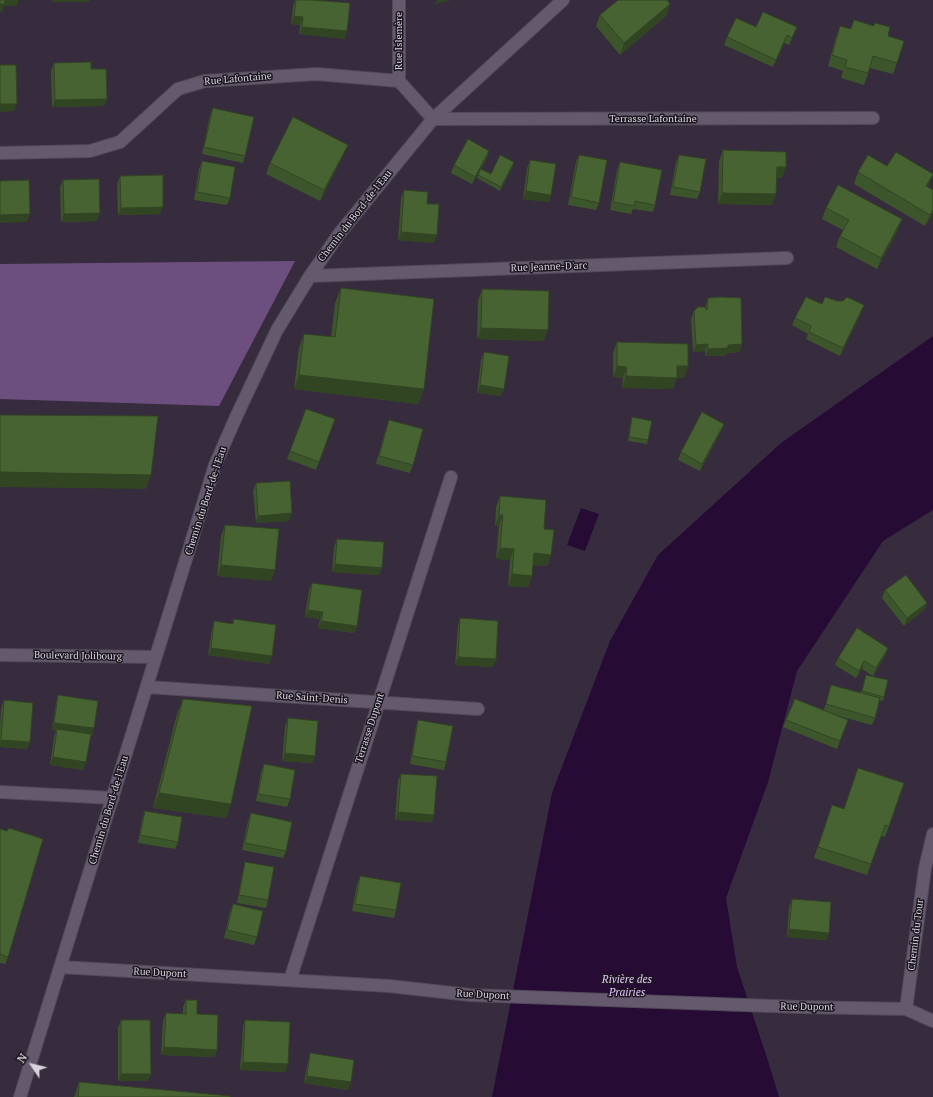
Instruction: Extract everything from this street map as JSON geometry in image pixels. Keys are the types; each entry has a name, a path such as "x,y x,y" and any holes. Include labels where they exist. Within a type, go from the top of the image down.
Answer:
{"street":[{"name":"Rue Islemère","path":"399,0 399,81"},
{"name":"Chemin du Bord-de-l'Eau","path":"20,1097 215,465 277,330 310,276 339,234 433,119 563,0"},
{"name":"Rue Lafontaine","path":"0,153 90,151 120,142 178,89 205,81 317,74 399,81"},
{"path":"399,81 433,119"},
{"name":"Terrasse Lafontaine","path":"433,119 873,118"},
{"name":"Rue Jeanne-D'arc","path":"310,276 787,258"},
{"name":"Terrasse Dupont","path":"290,980 451,477"},
{"name":"Boulevard Jolibourg","path":"0,655 156,658"},
{"name":"Rue Saint-Denis","path":"147,687 478,709"},
{"path":"0,792 113,798"},
{"name":"Chemin du Tour","path":"906,1009 925,868 933,834"},
{"name":"Rue Dupont","path":"60,967 389,986 470,995 798,1007 906,1009"},
{"path":"906,1009 933,1021"}],"shaded area":[{"path":"295,261 219,406 0,399 0,264"}],"water":[{"name":"Rivière des Prairies","path":"933,336 933,510 883,541 797,671 768,782 726,898 737,967 779,1097 492,1097 552,793 610,641 658,555 781,443"},
{"path":"581,508 599,514 585,551 567,545"}],"building":[{"path":"0,0 5,0 4,4 0,4"},
{"path":"296,0 350,3 347,31 302,27 303,17 294,16"},
{"path":"618,0 667,0 670,4 624,43 600,15"},
{"path":"763,12 797,27 792,38 787,35 776,60 727,37 736,18 756,27"},
{"path":"854,20 874,26 875,23 890,27 888,36 904,41 897,63 873,56 868,73 845,67 847,60 832,55 840,26 851,29"},
{"path":"91,62 91,69 106,69 107,99 55,100 54,63"},
{"path":"0,65 16,65 17,104 0,104"},
{"path":"213,108 254,117 245,156 204,147"},
{"path":"293,117 348,145 324,190 270,163"},
{"path":"468,139 489,151 475,177 454,165"},
{"path":"723,150 786,152 786,167 777,167 776,194 722,193"},
{"path":"896,152 933,174 926,186 933,190 933,209 930,215 858,172 868,155 887,166"},
{"path":"500,155 514,162 501,187 478,175 481,169 491,174"},
{"path":"579,155 607,160 599,203 571,197"},
{"path":"679,155 706,159 700,192 673,187"},
{"path":"530,160 556,164 551,195 526,191"},
{"path":"202,161 235,167 230,198 197,192"},
{"path":"620,162 662,170 655,205 635,201 634,206 613,202"},
{"path":"163,175 163,207 121,208 120,176"},
{"path":"99,179 100,213 64,214 63,180"},
{"path":"29,180 30,214 0,215 0,181"},
{"path":"838,185 902,219 881,258 840,236 849,220 826,208"},
{"path":"404,190 428,192 427,204 439,204 437,235 401,232"},
{"path":"341,288 434,299 424,389 299,375 304,334 335,337"},
{"path":"482,289 549,291 548,330 481,328"},
{"path":"806,297 822,304 825,297 837,301 843,301 847,297 864,305 843,348 809,332 811,326 795,318"},
{"path":"708,298 741,298 742,344 728,345 728,348 708,349 708,344 696,345 694,311 698,307 704,307 707,310"},
{"path":"617,342 688,344 688,366 677,366 677,378 626,376 627,367 617,366"},
{"path":"484,352 509,356 504,389 480,385"},
{"path":"306,409 335,419 319,462 290,451"},
{"path":"702,412 724,424 702,464 681,452"},
{"path":"0,415 158,416 151,475 0,472"},
{"path":"632,417 652,421 648,440 629,437"},
{"path":"389,420 423,429 413,465 379,456"},
{"path":"290,481 292,513 258,516 256,483"},
{"path":"500,496 546,500 544,529 554,530 551,555 534,553 532,576 512,574 514,549 500,548 503,515 499,515"},
{"path":"225,525 279,529 275,570 221,565"},
{"path":"337,539 384,542 382,568 335,564"},
{"path":"906,575 927,603 907,618 885,590"},
{"path":"312,583 362,590 357,626 321,621 323,612 308,610"},
{"path":"460,618 498,621 496,659 458,657"},
{"path":"234,619 276,625 272,656 211,648 214,621 233,624"},
{"path":"857,628 888,648 876,668 864,661 859,671 838,658"},
{"path":"866,675 888,680 884,697 862,691"},
{"path":"831,685 880,698 875,718 826,704"},
{"path":"58,695 98,701 94,728 54,723"},
{"path":"183,699 252,706 231,804 159,793"},
{"path":"795,699 848,720 840,741 786,720"},
{"path":"4,700 33,703 30,742 1,740"},
{"path":"288,718 318,721 315,756 285,753"},
{"path":"418,720 453,726 446,762 412,756"},
{"path":"57,729 91,734 86,762 53,757"},
{"path":"264,764 295,770 290,799 258,794"},
{"path":"858,768 904,783 889,826 885,825 871,864 818,847 832,805 844,809"},
{"path":"401,774 437,776 434,815 398,812"},
{"path":"145,811 182,817 178,842 140,835"},
{"path":"251,813 292,822 286,851 245,843"},
{"path":"9,828 43,839 8,957 0,954 0,829 7,831"},
{"path":"245,862 274,867 268,900 239,895"},
{"path":"360,876 401,883 396,910 355,904"},
{"path":"792,899 831,902 829,933 789,929"},
{"path":"233,904 263,911 257,937 227,930"},
{"path":"186,1000 197,1000 197,1014 218,1015 217,1050 164,1047 166,1013 186,1014"},
{"path":"121,1020 150,1020 151,1074 121,1074"},
{"path":"245,1020 290,1022 288,1064 243,1062"},
{"path":"310,1053 354,1060 351,1082 307,1076"},
{"path":"79,1082 230,1096 230,1097 78,1097"}]}
